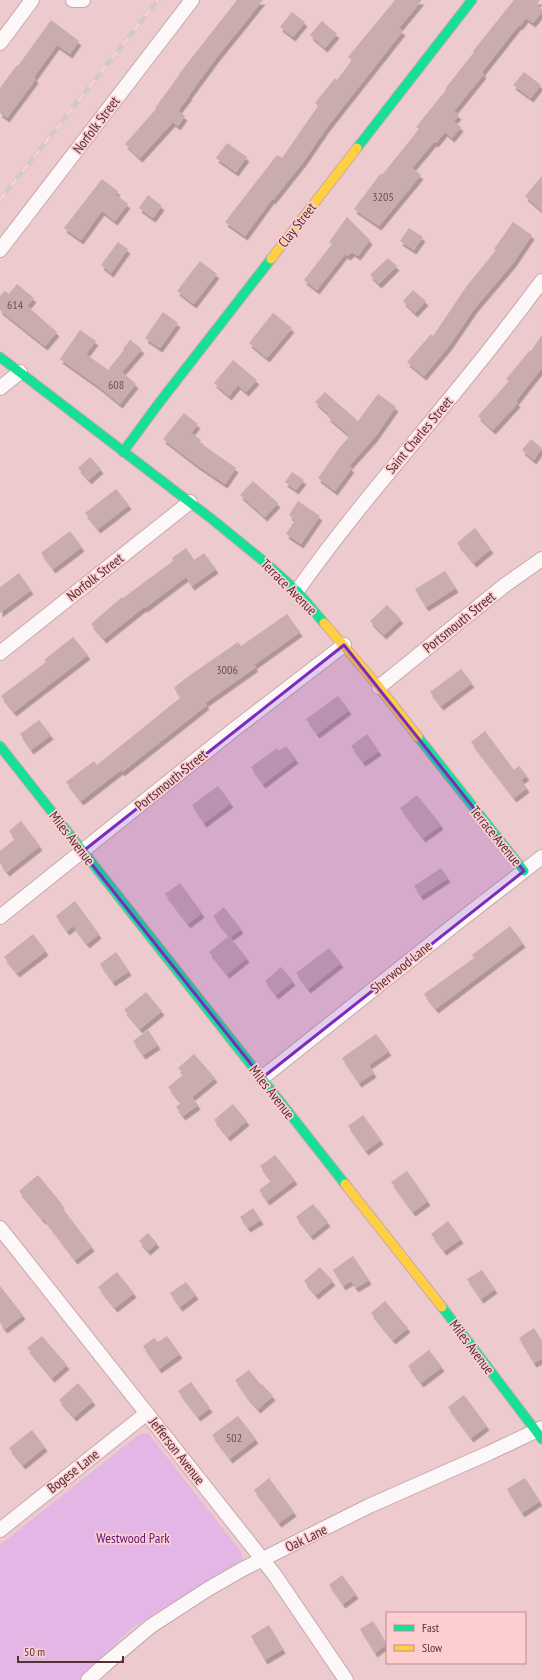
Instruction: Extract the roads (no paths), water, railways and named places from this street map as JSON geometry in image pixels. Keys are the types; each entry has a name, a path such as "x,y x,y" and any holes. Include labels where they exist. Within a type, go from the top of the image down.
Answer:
{"street":[{"path":"0,43 32,0"},
{"path":"73,0 82,0"},
{"name":"Norfolk Street","path":"0,250 192,0"},
{"name":"Clay Street","path":"123,452 159,403 472,0"},
{"name":"Saint Charles Street","path":"297,591 318,560 390,469 473,370 542,281"},
{"name":"Terrace Avenue","path":"0,357 190,502 267,564 297,591 379,687 524,871"},
{"path":"0,388 20,372"},
{"name":"Norfolk Street","path":"0,652 190,502"},
{"name":"Portsmouth Street","path":"379,687 505,585 542,559"},
{"name":"Portsmouth Street","path":"0,917 232,731 344,645"},
{"name":"Miles Avenue","path":"0,746 540,1433"},
{"name":"Sherwood Lane","path":"262,1078 542,857"},
{"name":"Jefferson Avenue","path":"0,1228 262,1560 298,1609 346,1680"},
{"name":"Bogese Lane","path":"0,1530 147,1413"},
{"name":"Oak Lane","path":"88,1680 151,1626 208,1590 262,1560 369,1506 540,1433"}],"railway":[{"path":"0,200 158,0"}],"park label":[{"name":"Westwood Park","path":"133,1538"}]}
